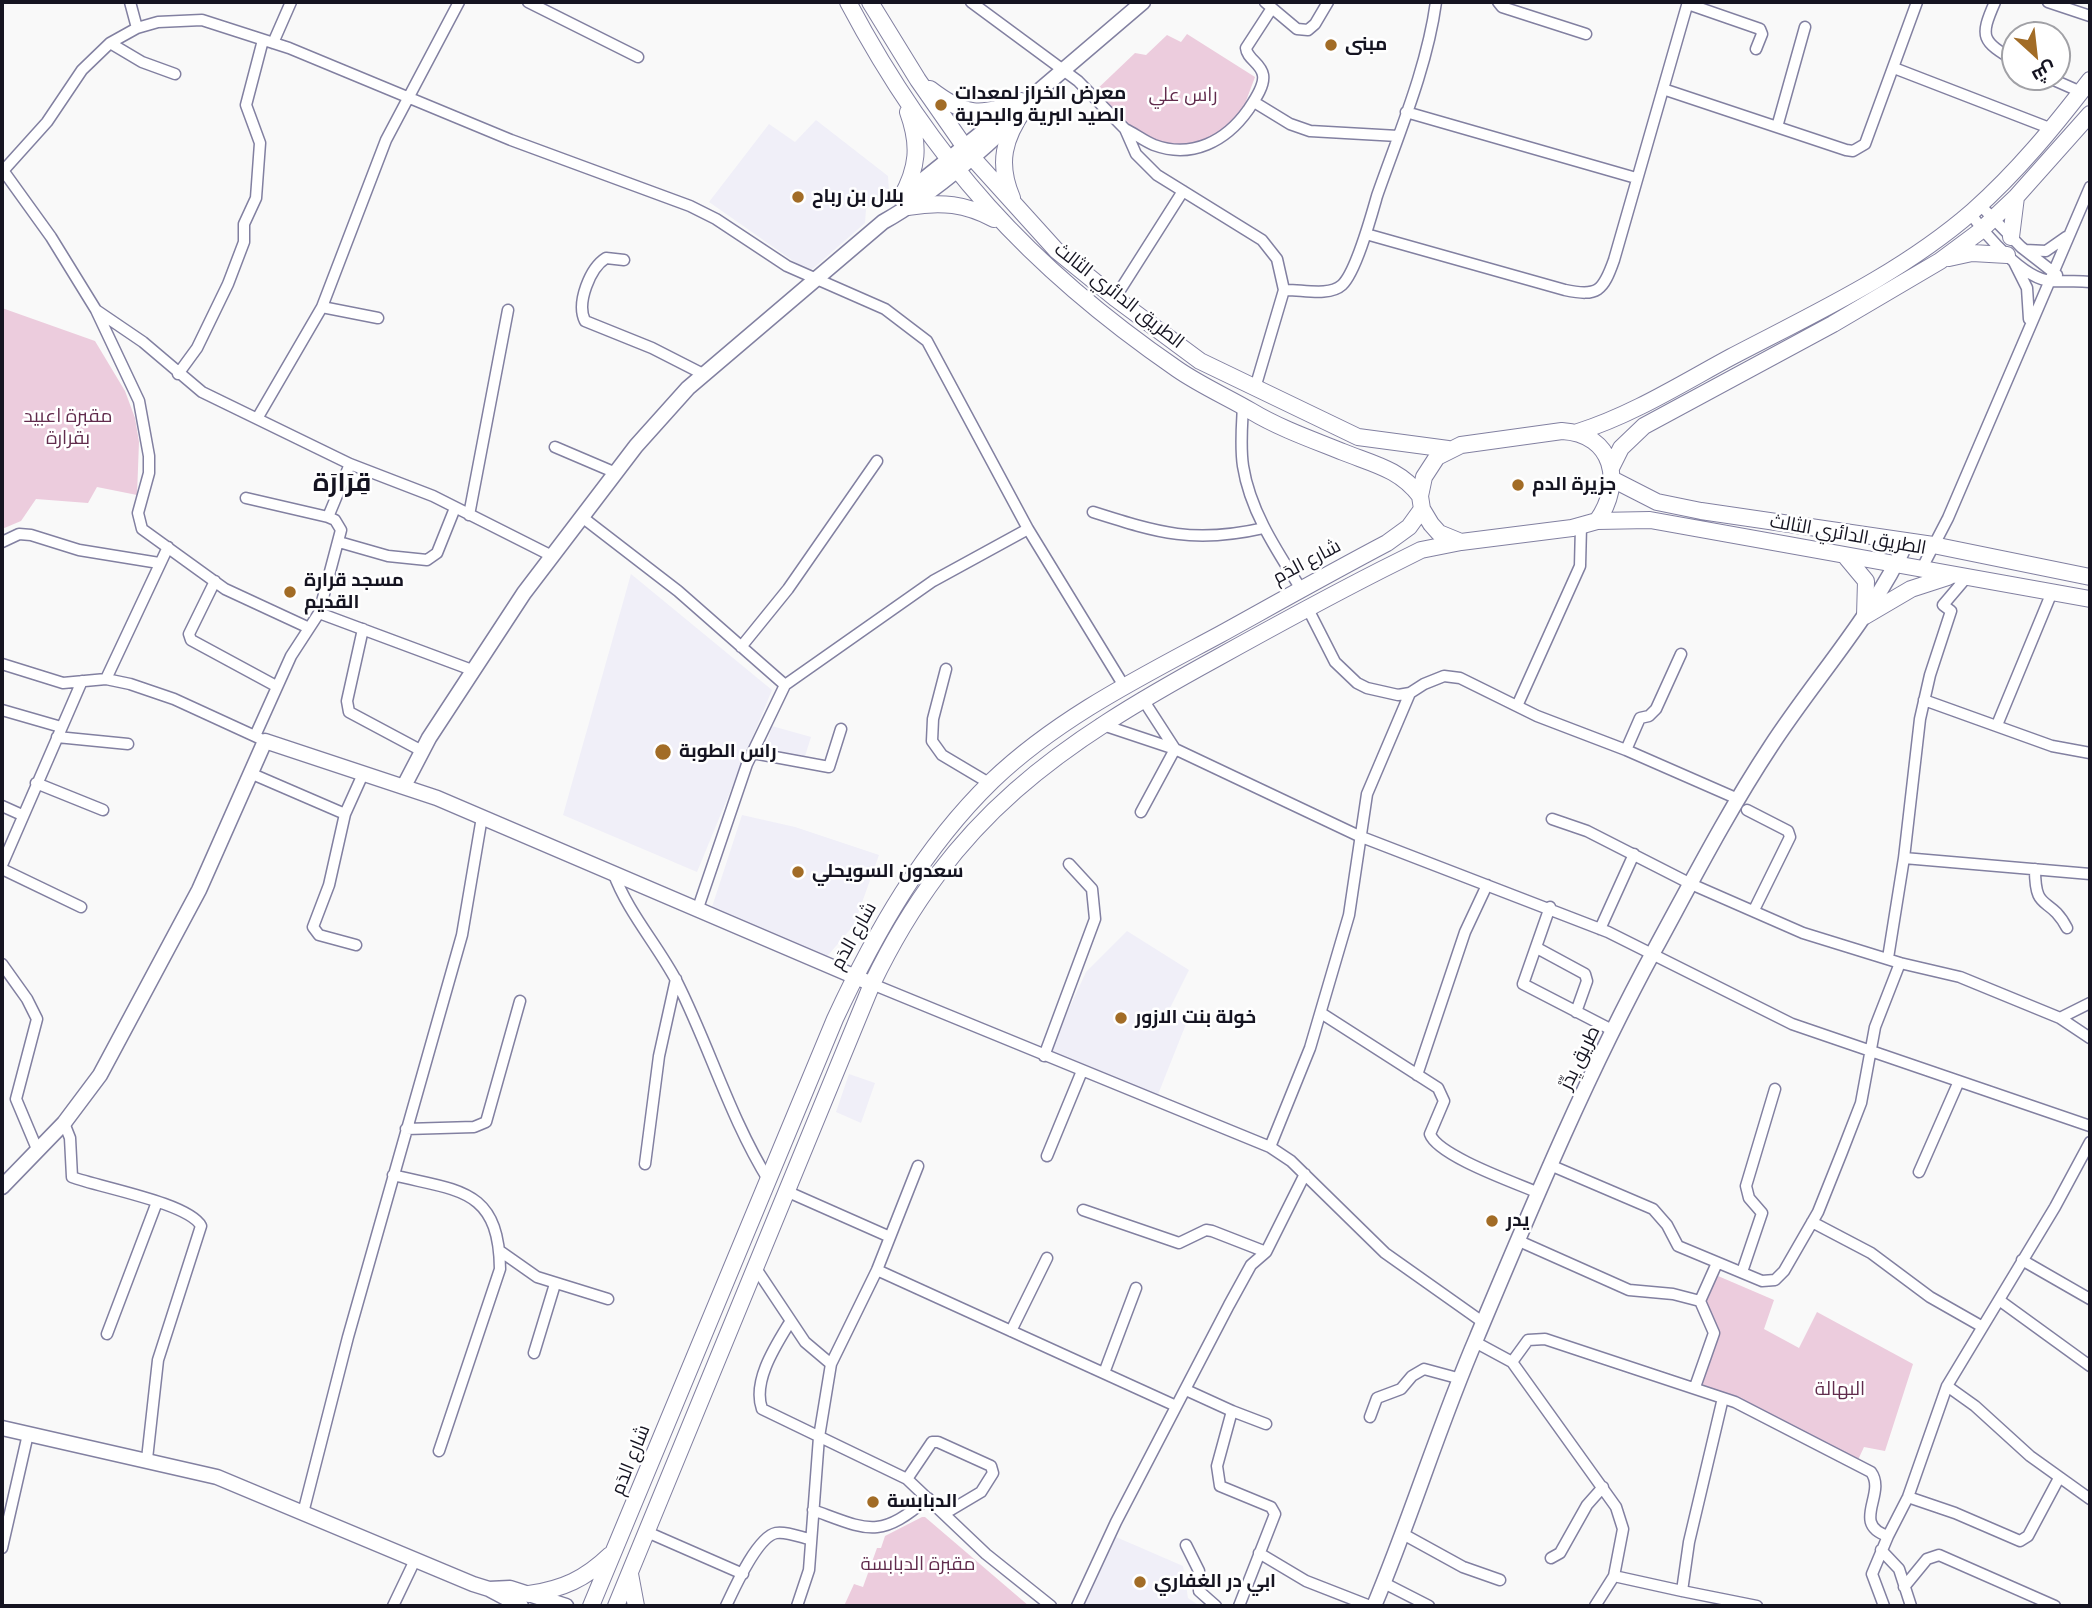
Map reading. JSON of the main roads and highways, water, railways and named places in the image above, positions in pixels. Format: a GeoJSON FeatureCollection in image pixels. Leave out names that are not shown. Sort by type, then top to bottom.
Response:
{"type":"FeatureCollection","features":[{"type":"Feature","properties":{"kind":"main road","name":"الطريق الدائري الثالث"},"geometry":{"type":"LineString","coordinates":[[848,2],[899,90],[951,164],[1002,224],[1087,303],[1179,370],[1243,406],[1344,453],[1394,471],[1421,503],[1438,533],[1461,542],[1589,524],[1650,520],[2090,599]]}},
{"type":"Feature","properties":{"kind":"main road","name":"الطريق الدائري الثالث"},"geometry":{"type":"LineString","coordinates":[[870,2],[918,80],[967,151],[1017,210],[1056,250],[1115,298],[1200,361],[1358,437],[1448,449],[1562,431],[1578,432],[1639,407],[1822,309],[1899,265],[1975,209],[2052,129],[2086,86]]}},
{"type":"Feature","properties":{"kind":"main road"},"geometry":{"type":"LineString","coordinates":[[918,80],[951,104],[972,113],[995,111],[1027,102],[1003,148],[1005,178],[1017,210]]}},
{"type":"Feature","properties":{"kind":"main road"},"geometry":{"type":"LineString","coordinates":[[899,90],[917,149],[914,173],[905,203],[946,203],[983,213],[1002,224]]}},
{"type":"Feature","properties":{"kind":"main road"},"geometry":{"type":"LineString","coordinates":[[1589,524],[1609,501],[1612,474],[1620,448],[1644,426],[1863,308],[1940,261],[1987,225],[2016,197],[2090,114]]}},
{"type":"Feature","properties":{"kind":"main road"},"geometry":{"type":"LineString","coordinates":[[2011,237],[2016,197]]}},
{"type":"Feature","properties":{"kind":"main road"},"geometry":{"type":"LineString","coordinates":[[1044,264],[1056,250]]}},
{"type":"Feature","properties":{"kind":"main road"},"geometry":{"type":"LineString","coordinates":[[1940,261],[1972,253],[2011,259]]}},
{"type":"Feature","properties":{"kind":"main road"},"geometry":{"type":"LineString","coordinates":[[1578,432],[1598,445],[1612,474]]}},
{"type":"Feature","properties":{"kind":"main road"},"geometry":{"type":"LineString","coordinates":[[1421,503],[1429,466],[1448,449]]}},
{"type":"Feature","properties":{"kind":"main road","name":"الطريق الدائري الثالث"},"geometry":{"type":"LineString","coordinates":[[1612,474],[1657,502],[1933,545],[2090,577]]}},
{"type":"Feature","properties":{"kind":"main road","name":"شارع الدَم"},"geometry":{"type":"LineString","coordinates":[[591,1606],[854,977],[870,946],[918,870],[949,828],[989,783],[1048,733],[1124,686],[1387,543],[1409,527],[1421,503]]}},
{"type":"Feature","properties":{"kind":"main road","name":"شارع الدَم"},"geometry":{"type":"LineString","coordinates":[[616,1606],[872,984],[927,888],[981,822],[1024,780],[1100,724],[1142,698],[1421,550],[1461,542]]}},
{"type":"Feature","properties":{"kind":"main road"},"geometry":{"type":"LineString","coordinates":[[1846,557],[1866,581],[1866,616],[1911,589],[1960,577]]}},
{"type":"Feature","properties":{"kind":"main road"},"geometry":{"type":"LineString","coordinates":[[525,1600],[580,1580],[614,1550]]}},
{"type":"Feature","properties":{"kind":"main road"},"geometry":{"type":"LineString","coordinates":[[630,1572],[636,1606]]}},
{"type":"Feature","properties":{"kind":"place","name":"مبنى"},"geometry":{"type":"Point","coordinates":[1331,45]}},
{"type":"Feature","properties":{"kind":"place","name":"معرض الخراز لمعدات الصيد البرية والبحرية"},"geometry":{"type":"Point","coordinates":[941,105]}},
{"type":"Feature","properties":{"kind":"place","name":"بلال بن رباح"},"geometry":{"type":"Point","coordinates":[798,197]}},
{"type":"Feature","properties":{"kind":"place","name":"جزيرة الدم"},"geometry":{"type":"Point","coordinates":[1518,485]}},
{"type":"Feature","properties":{"kind":"place","name":"مسجد قرارة القديم"},"geometry":{"type":"Point","coordinates":[290,592]}},
{"type":"Feature","properties":{"kind":"place","name":"راس الطوبة"},"geometry":{"type":"Point","coordinates":[663,752]}},
{"type":"Feature","properties":{"kind":"place","name":"سعدون السويحلي"},"geometry":{"type":"Point","coordinates":[798,872]}},
{"type":"Feature","properties":{"kind":"place","name":"خولة بنت الازور"},"geometry":{"type":"Point","coordinates":[1121,1018]}},
{"type":"Feature","properties":{"kind":"place","name":"يدر"},"geometry":{"type":"Point","coordinates":[1492,1221]}},
{"type":"Feature","properties":{"kind":"place","name":"الدبابسة"},"geometry":{"type":"Point","coordinates":[873,1502]}},
{"type":"Feature","properties":{"kind":"place","name":"ابي در الغفاري"},"geometry":{"type":"Point","coordinates":[1140,1582]}},
{"type":"Feature","properties":{"kind":"district","name":"قِرَارَة"},"geometry":{"type":"Point","coordinates":[342,483]}},
{"type":"Feature","properties":{"kind":"park label","name":"راس علي"},"geometry":{"type":"Point","coordinates":[1183,96]}},
{"type":"Feature","properties":{"kind":"park label","name":"مقبرة اعبيد بقرارة"},"geometry":{"type":"Point","coordinates":[68,428]}},
{"type":"Feature","properties":{"kind":"park label","name":"البهالة"},"geometry":{"type":"Point","coordinates":[1840,1390]}},
{"type":"Feature","properties":{"kind":"park label","name":"مقبرة الدبابسة"},"geometry":{"type":"Point","coordinates":[918,1565]}}]}
